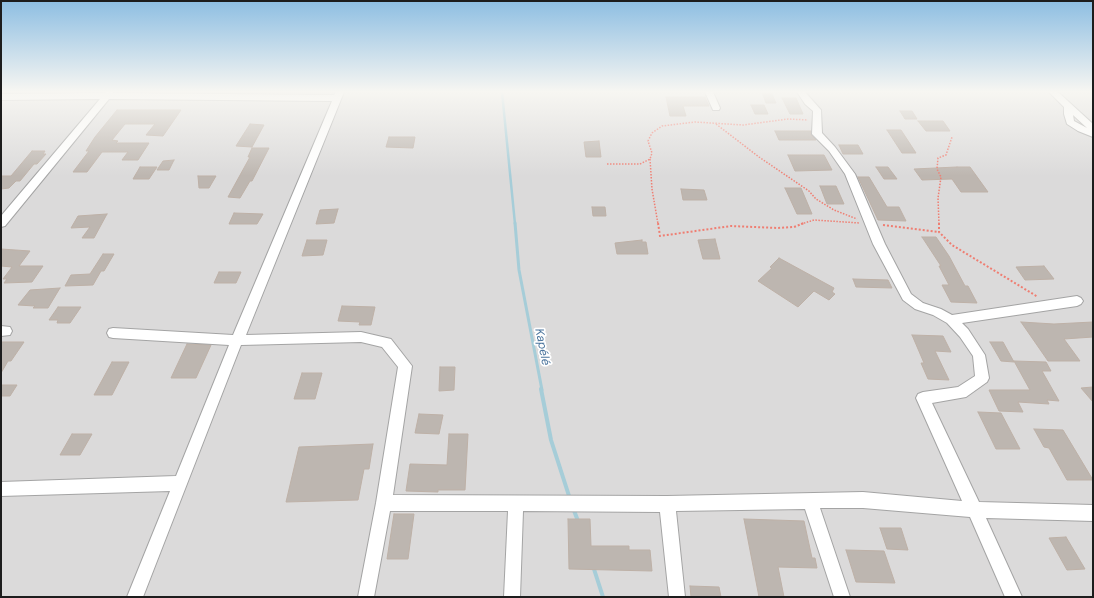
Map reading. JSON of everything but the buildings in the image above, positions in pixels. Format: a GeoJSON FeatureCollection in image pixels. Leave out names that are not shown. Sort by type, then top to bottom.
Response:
{"type":"FeatureCollection","features":[{"type":"Feature","properties":{"kind":"street"},"geometry":{"type":"LineString","coordinates":[[1,223],[87,120]]}},
{"type":"Feature","properties":{"kind":"street"},"geometry":{"type":"LineString","coordinates":[[135,597],[237,340],[329,120]]}},
{"type":"Feature","properties":{"kind":"street"},"geometry":{"type":"LineString","coordinates":[[1069,120],[1070,122],[1081,129],[1093,134]]}},
{"type":"Feature","properties":{"kind":"street"},"geometry":{"type":"LineString","coordinates":[[1083,120],[1093,129]]}},
{"type":"Feature","properties":{"kind":"street"},"geometry":{"type":"LineString","coordinates":[[816,121],[817,134],[832,149],[850,174],[879,244],[907,297],[919,306],[937,312],[951,320],[964,333],[979,355],[982,378],[961,394],[923,398],[1014,597]]}},
{"type":"Feature","properties":{"kind":"street"},"geometry":{"type":"LineString","coordinates":[[951,320],[1077,301]]}},
{"type":"Feature","properties":{"kind":"street"},"geometry":{"type":"LineString","coordinates":[[113,333],[237,340],[361,337],[386,343],[405,366],[384,502],[366,597]]}},
{"type":"Feature","properties":{"kind":"street"},"geometry":{"type":"LineString","coordinates":[[1,489],[181,483]]}},
{"type":"Feature","properties":{"kind":"street"},"geometry":{"type":"LineString","coordinates":[[384,502],[667,504],[863,500],[974,510],[1093,513]]}},
{"type":"Feature","properties":{"kind":"street"},"geometry":{"type":"LineString","coordinates":[[810,501],[842,597]]}},
{"type":"Feature","properties":{"kind":"street"},"geometry":{"type":"LineString","coordinates":[[512,597],[516,503]]}},
{"type":"Feature","properties":{"kind":"street"},"geometry":{"type":"LineString","coordinates":[[667,504],[677,597]]}},
{"type":"Feature","properties":{"kind":"path"},"geometry":{"type":"LineString","coordinates":[[781,120],[743,125],[695,122],[662,126],[652,133],[648,141],[652,153],[650,159],[652,189],[660,236],[731,226],[778,228],[794,226],[814,220],[871,224],[939,232],[952,245],[1051,305]]}},
{"type":"Feature","properties":{"kind":"path"},"geometry":{"type":"LineString","coordinates":[[801,120],[816,121]]}},
{"type":"Feature","properties":{"kind":"path"},"geometry":{"type":"LineString","coordinates":[[716,124],[759,157],[809,191],[816,199],[834,210],[871,224]]}},
{"type":"Feature","properties":{"kind":"path"},"geometry":{"type":"LineString","coordinates":[[939,232],[938,198],[941,178],[937,169],[938,158],[946,155],[952,137]]}},
{"type":"Feature","properties":{"kind":"path"},"geometry":{"type":"LineString","coordinates":[[607,164],[640,164],[650,159]]}},
{"type":"Feature","properties":{"kind":"shaded area"},"geometry":{"type":"Polygon","coordinates":[[[1,120],[1093,120],[1093,597],[1,597],[1,120]]]}},
{"type":"Feature","properties":{"kind":"waterway","name":"Kapélé"},"geometry":{"type":"LineString","coordinates":[[505,120],[515,224]]}},
{"type":"Feature","properties":{"kind":"waterway","name":"Kapélé"},"geometry":{"type":"LineString","coordinates":[[515,223],[519,270],[542,390]]}},
{"type":"Feature","properties":{"kind":"waterway","name":"Kapélé"},"geometry":{"type":"LineString","coordinates":[[541,389],[551,440],[570,499]]}},
{"type":"Feature","properties":{"kind":"waterway","name":"Kapélé"},"geometry":{"type":"LineString","coordinates":[[573,508],[578,521]]}},
{"type":"Feature","properties":{"kind":"waterway","name":"Kapélé"},"geometry":{"type":"LineString","coordinates":[[593,566],[603,597]]}}]}
